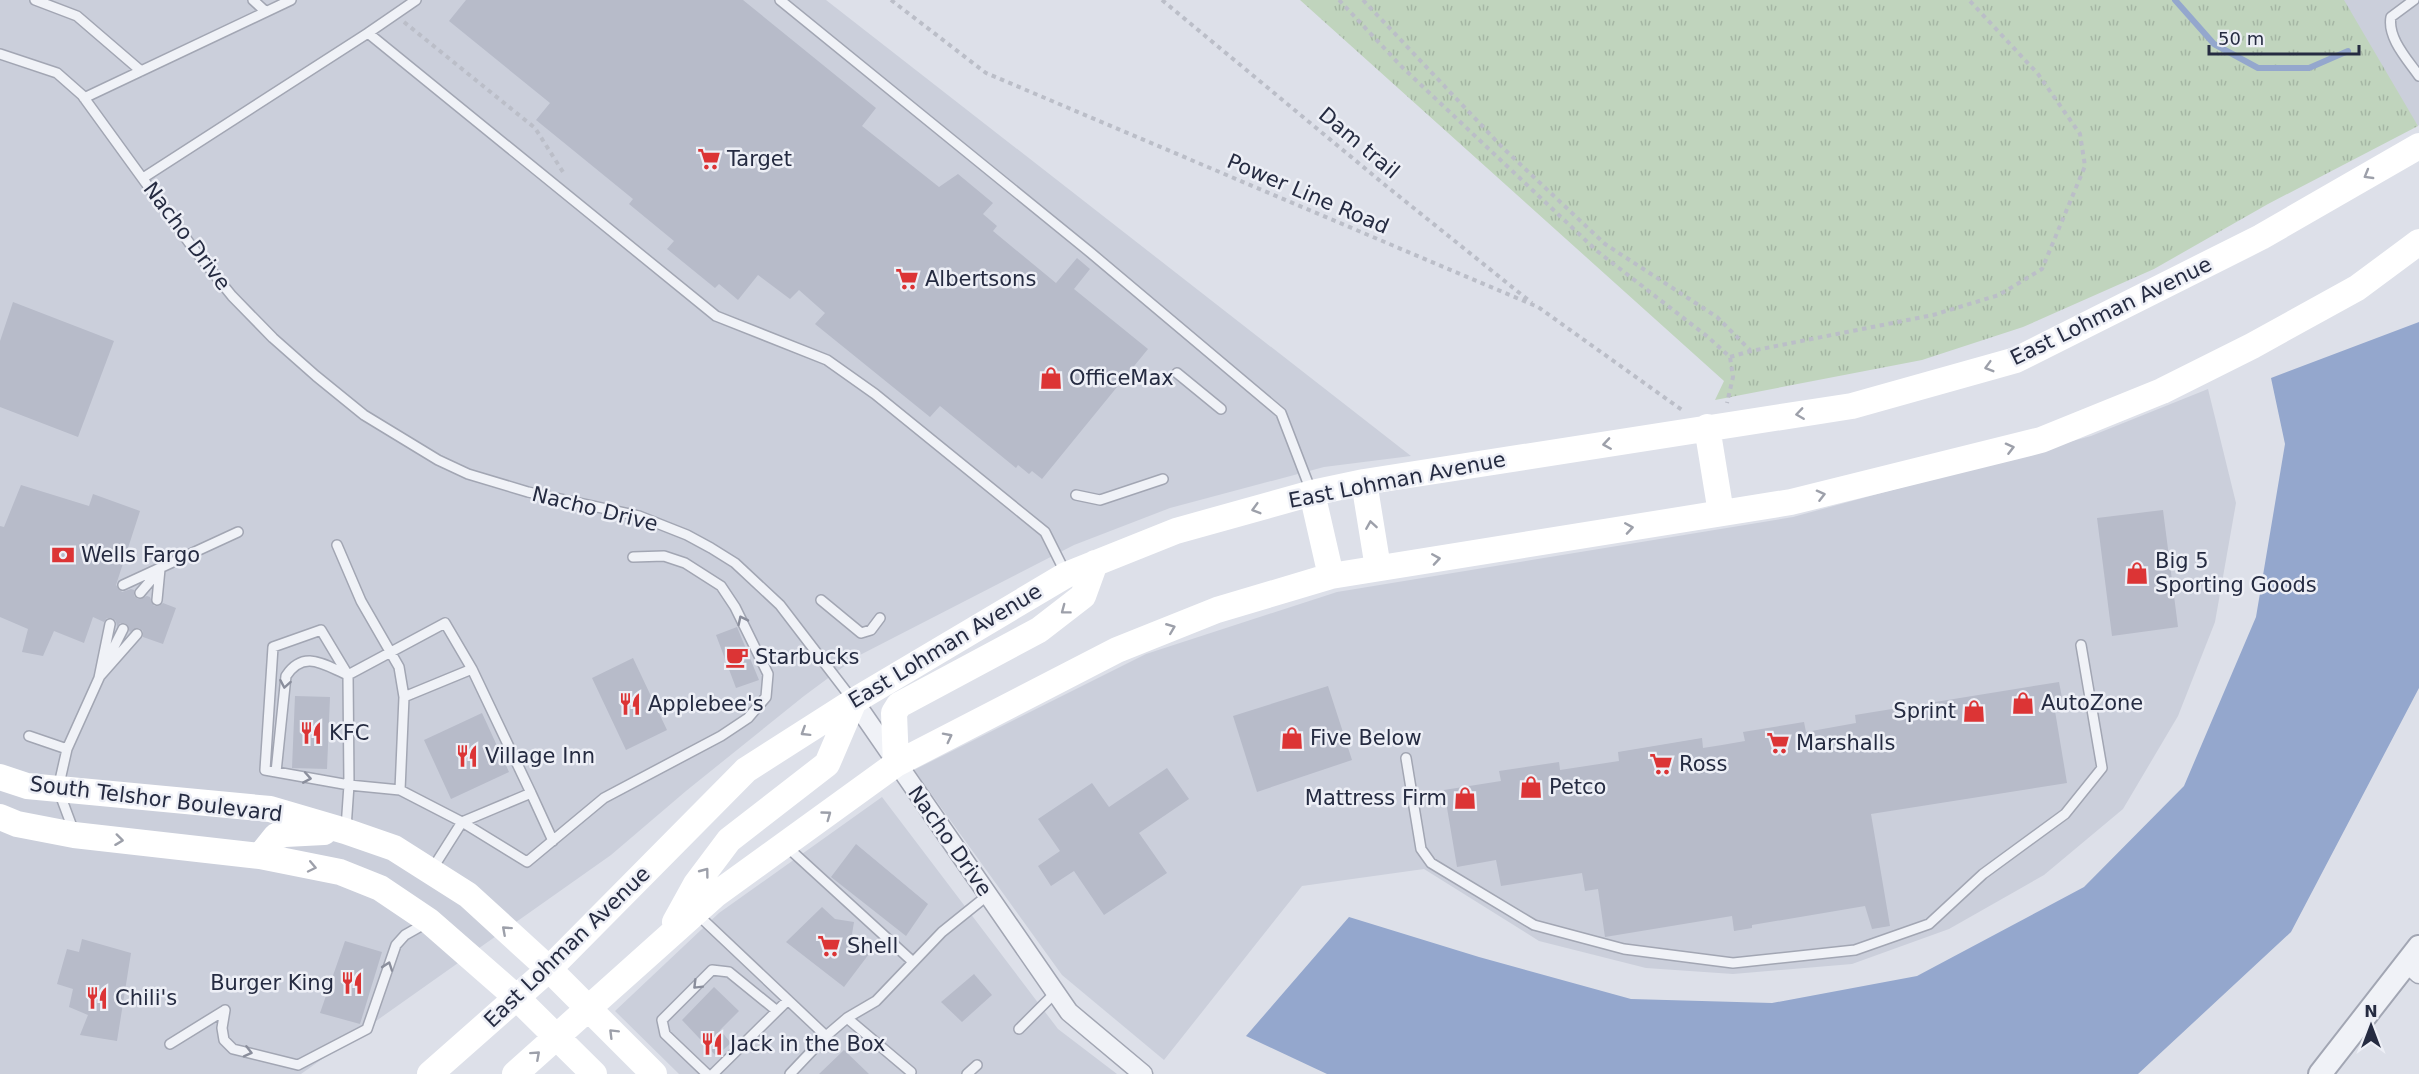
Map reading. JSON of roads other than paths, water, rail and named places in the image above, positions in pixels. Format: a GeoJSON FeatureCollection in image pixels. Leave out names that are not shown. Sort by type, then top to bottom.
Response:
{"type":"FeatureCollection","features":[{"type":"Feature","properties":{"kind":"main road","name":"East Lohman Avenue"},"geometry":{"type":"LineString","coordinates":[[430,1074],[549,969],[746,770],[854,701],[1066,574],[1176,531],[1312,493],[1364,482],[1852,406],[2016,360],[2261,237],[2419,146]]}},
{"type":"Feature","properties":{"kind":"main road"},"geometry":{"type":"LineString","coordinates":[[515,1074],[715,895],[896,764],[1117,650],[1217,610],[1331,576],[1791,502],[2042,440],[2162,391],[2252,346],[2357,288],[2418,242]]}},
{"type":"Feature","properties":{"kind":"main road"},"geometry":{"type":"LineString","coordinates":[[1707,428],[1721,513]]}},
{"type":"Feature","properties":{"kind":"main road"},"geometry":{"type":"LineString","coordinates":[[1364,482],[1378,568]]}},
{"type":"Feature","properties":{"kind":"main road"},"geometry":{"type":"LineString","coordinates":[[1312,493],[1331,576]]}},
{"type":"Feature","properties":{"kind":"main road"},"geometry":{"type":"LineString","coordinates":[[896,764],[894,713],[899,705],[1039,630],[1083,596],[1095,563]]}},
{"type":"Feature","properties":{"kind":"main road"},"geometry":{"type":"LineString","coordinates":[[665,940],[696,884],[729,840],[827,764],[854,701]]}},
{"type":"Feature","properties":{"kind":"main road","name":"South Telshor Boulevard"},"geometry":{"type":"LineString","coordinates":[[0,777],[27,786],[270,809],[394,848],[468,895],[549,969],[654,1074]]}},
{"type":"Feature","properties":{"kind":"main road","name":"South Telshor Boulevard"},"geometry":{"type":"LineString","coordinates":[[0,817],[17,824],[75,835],[260,856],[340,872],[380,888],[429,921],[517,998],[594,1074]]}},
{"type":"Feature","properties":{"kind":"main road"},"geometry":{"type":"LineString","coordinates":[[260,856],[276,836],[345,831]]}},
{"type":"Feature","properties":{"kind":"street","name":"Nacho Drive"},"geometry":{"type":"LineString","coordinates":[[854,701],[1069,1012],[1142,1074]]}},
{"type":"Feature","properties":{"kind":"street"},"geometry":{"type":"LineString","coordinates":[[2320,1074],[2415,962]]}},
{"type":"Feature","properties":{"kind":"lane"},"geometry":{"type":"LineString","coordinates":[[35,0],[77,16],[141,71]]}},
{"type":"Feature","properties":{"kind":"lane"},"geometry":{"type":"LineString","coordinates":[[253,0],[265,11]]}},
{"type":"Feature","properties":{"kind":"lane"},"geometry":{"type":"LineString","coordinates":[[84,98],[291,0]]}},
{"type":"Feature","properties":{"kind":"lane"},"geometry":{"type":"LineString","coordinates":[[143,178],[416,0]]}},
{"type":"Feature","properties":{"kind":"lane"},"geometry":{"type":"LineString","coordinates":[[780,0],[1091,253],[1281,413],[1312,493]]}},
{"type":"Feature","properties":{"kind":"lane"},"geometry":{"type":"LineString","coordinates":[[2414,0],[2391,17],[2389,26],[2393,35],[2416,65],[2419,76]]}},
{"type":"Feature","properties":{"kind":"lane"},"geometry":{"type":"LineString","coordinates":[[368,33],[716,316],[827,360],[875,394],[1045,532],[1066,574]]}},
{"type":"Feature","properties":{"kind":"lane","name":"Nacho Drive"},"geometry":{"type":"LineString","coordinates":[[0,54],[57,73],[84,98],[193,248],[232,296],[273,338],[364,415],[438,460],[468,474],[528,492],[639,516],[687,535],[711,548],[735,563],[780,605],[854,701]]}},
{"type":"Feature","properties":{"kind":"lane"},"geometry":{"type":"LineString","coordinates":[[1176,373],[1221,409]]}},
{"type":"Feature","properties":{"kind":"lane"},"geometry":{"type":"LineString","coordinates":[[1076,495],[1100,500],[1163,479]]}},
{"type":"Feature","properties":{"kind":"lane"},"geometry":{"type":"LineString","coordinates":[[123,585],[238,532]]}},
{"type":"Feature","properties":{"kind":"lane"},"geometry":{"type":"LineString","coordinates":[[337,545],[361,601],[399,667],[404,698],[400,789]]}},
{"type":"Feature","properties":{"kind":"lane"},"geometry":{"type":"LineString","coordinates":[[345,831],[349,785],[348,675],[321,630],[273,647],[265,770],[349,785],[400,789],[462,822],[527,862],[604,798],[748,718],[766,698],[768,674],[735,607],[721,586],[685,563],[664,556],[633,557]]}},
{"type":"Feature","properties":{"kind":"lane"},"geometry":{"type":"LineString","coordinates":[[140,593],[160,569]]}},
{"type":"Feature","properties":{"kind":"lane"},"geometry":{"type":"LineString","coordinates":[[158,600],[160,569]]}},
{"type":"Feature","properties":{"kind":"lane"},"geometry":{"type":"LineString","coordinates":[[821,600],[861,633],[871,630],[880,618]]}},
{"type":"Feature","properties":{"kind":"lane"},"geometry":{"type":"LineString","coordinates":[[276,772],[286,676],[294,664],[305,660],[348,675],[446,622],[472,669],[553,841]]}},
{"type":"Feature","properties":{"kind":"lane"},"geometry":{"type":"LineString","coordinates":[[99,678],[110,624]]}},
{"type":"Feature","properties":{"kind":"lane"},"geometry":{"type":"LineString","coordinates":[[75,835],[58,789],[67,749],[123,629]]}},
{"type":"Feature","properties":{"kind":"lane"},"geometry":{"type":"LineString","coordinates":[[99,678],[137,634]]}},
{"type":"Feature","properties":{"kind":"lane"},"geometry":{"type":"LineString","coordinates":[[1406,758],[1421,849],[1431,863],[1534,925],[1624,949],[1733,963],[1855,950],[1929,924],[1983,874],[2065,814],[2102,768],[2080,645]]}},
{"type":"Feature","properties":{"kind":"lane"},"geometry":{"type":"LineString","coordinates":[[404,698],[472,669]]}},
{"type":"Feature","properties":{"kind":"lane"},"geometry":{"type":"LineString","coordinates":[[29,735],[67,749]]}},
{"type":"Feature","properties":{"kind":"lane"},"geometry":{"type":"LineString","coordinates":[[431,871],[462,822],[531,794]]}},
{"type":"Feature","properties":{"kind":"lane"},"geometry":{"type":"LineString","coordinates":[[785,845],[912,961]]}},
{"type":"Feature","properties":{"kind":"lane"},"geometry":{"type":"LineString","coordinates":[[790,1074],[826,1036],[847,1018],[876,1000],[942,932],[987,895]]}},
{"type":"Feature","properties":{"kind":"lane"},"geometry":{"type":"LineString","coordinates":[[696,912],[826,1036]]}},
{"type":"Feature","properties":{"kind":"lane"},"geometry":{"type":"LineString","coordinates":[[170,1044],[225,1010],[224,1040],[233,1048],[298,1065],[367,1029],[396,945],[405,935],[429,921]]}},
{"type":"Feature","properties":{"kind":"lane"},"geometry":{"type":"LineString","coordinates":[[707,1074],[665,1034],[662,1020],[712,970],[729,972],[777,1011]]}},
{"type":"Feature","properties":{"kind":"lane"},"geometry":{"type":"LineString","coordinates":[[1019,1029],[1055,993]]}},
{"type":"Feature","properties":{"kind":"lane"},"geometry":{"type":"LineString","coordinates":[[713,1074],[788,1000]]}},
{"type":"Feature","properties":{"kind":"lane"},"geometry":{"type":"LineString","coordinates":[[847,1018],[911,1072]]}},
{"type":"Feature","properties":{"kind":"lane"},"geometry":{"type":"LineString","coordinates":[[968,1074],[976,1065]]}},
{"type":"Feature","properties":{"kind":"water"},"geometry":{"type":"Polygon","coordinates":[[[2419,322],[2419,688],[2291,932],[2138,1074],[1327,1074],[1246,1036],[1349,917],[1479,957],[1631,999],[1772,1003],[1917,976],[2084,887],[2184,786],[2256,617],[2285,444],[2271,378],[2419,322]]]}},
{"type":"Feature","properties":{"kind":"waterway"},"geometry":{"type":"LineString","coordinates":[[2175,0],[2214,44],[2258,68],[2309,68],[2348,51]]}},
{"type":"Feature","properties":{"kind":"place","name":"Target"},"geometry":{"type":"Point","coordinates":[709,159]}},
{"type":"Feature","properties":{"kind":"place","name":"Albertsons"},"geometry":{"type":"Point","coordinates":[907,279]}},
{"type":"Feature","properties":{"kind":"place","name":"OfficeMax"},"geometry":{"type":"Point","coordinates":[1051,378]}},
{"type":"Feature","properties":{"kind":"place","name":"Wells Fargo"},"geometry":{"type":"Point","coordinates":[63,555]}},
{"type":"Feature","properties":{"kind":"place","name":"Big 5 Sporting Goods"},"geometry":{"type":"Point","coordinates":[2137,573]}},
{"type":"Feature","properties":{"kind":"place","name":"Starbucks"},"geometry":{"type":"Point","coordinates":[737,657]}},
{"type":"Feature","properties":{"kind":"place","name":"AutoZone"},"geometry":{"type":"Point","coordinates":[2023,703]}},
{"type":"Feature","properties":{"kind":"place","name":"Applebee's"},"geometry":{"type":"Point","coordinates":[630,704]}},
{"type":"Feature","properties":{"kind":"place","name":"Sprint"},"geometry":{"type":"Point","coordinates":[1974,711]}},
{"type":"Feature","properties":{"kind":"place","name":"KFC"},"geometry":{"type":"Point","coordinates":[311,733]}},
{"type":"Feature","properties":{"kind":"place","name":"Five Below"},"geometry":{"type":"Point","coordinates":[1292,738]}},
{"type":"Feature","properties":{"kind":"place","name":"Marshalls"},"geometry":{"type":"Point","coordinates":[1778,743]}},
{"type":"Feature","properties":{"kind":"place","name":"Village Inn"},"geometry":{"type":"Point","coordinates":[467,756]}},
{"type":"Feature","properties":{"kind":"place","name":"Ross"},"geometry":{"type":"Point","coordinates":[1661,764]}},
{"type":"Feature","properties":{"kind":"place","name":"Petco"},"geometry":{"type":"Point","coordinates":[1531,787]}},
{"type":"Feature","properties":{"kind":"place","name":"Mattress Firm"},"geometry":{"type":"Point","coordinates":[1465,798]}},
{"type":"Feature","properties":{"kind":"place","name":"Shell"},"geometry":{"type":"Point","coordinates":[829,946]}},
{"type":"Feature","properties":{"kind":"place","name":"Burger King"},"geometry":{"type":"Point","coordinates":[352,983]}},
{"type":"Feature","properties":{"kind":"place","name":"Chili's"},"geometry":{"type":"Point","coordinates":[97,998]}},
{"type":"Feature","properties":{"kind":"place","name":"Jack in the Box"},"geometry":{"type":"Point","coordinates":[712,1044]}}]}
